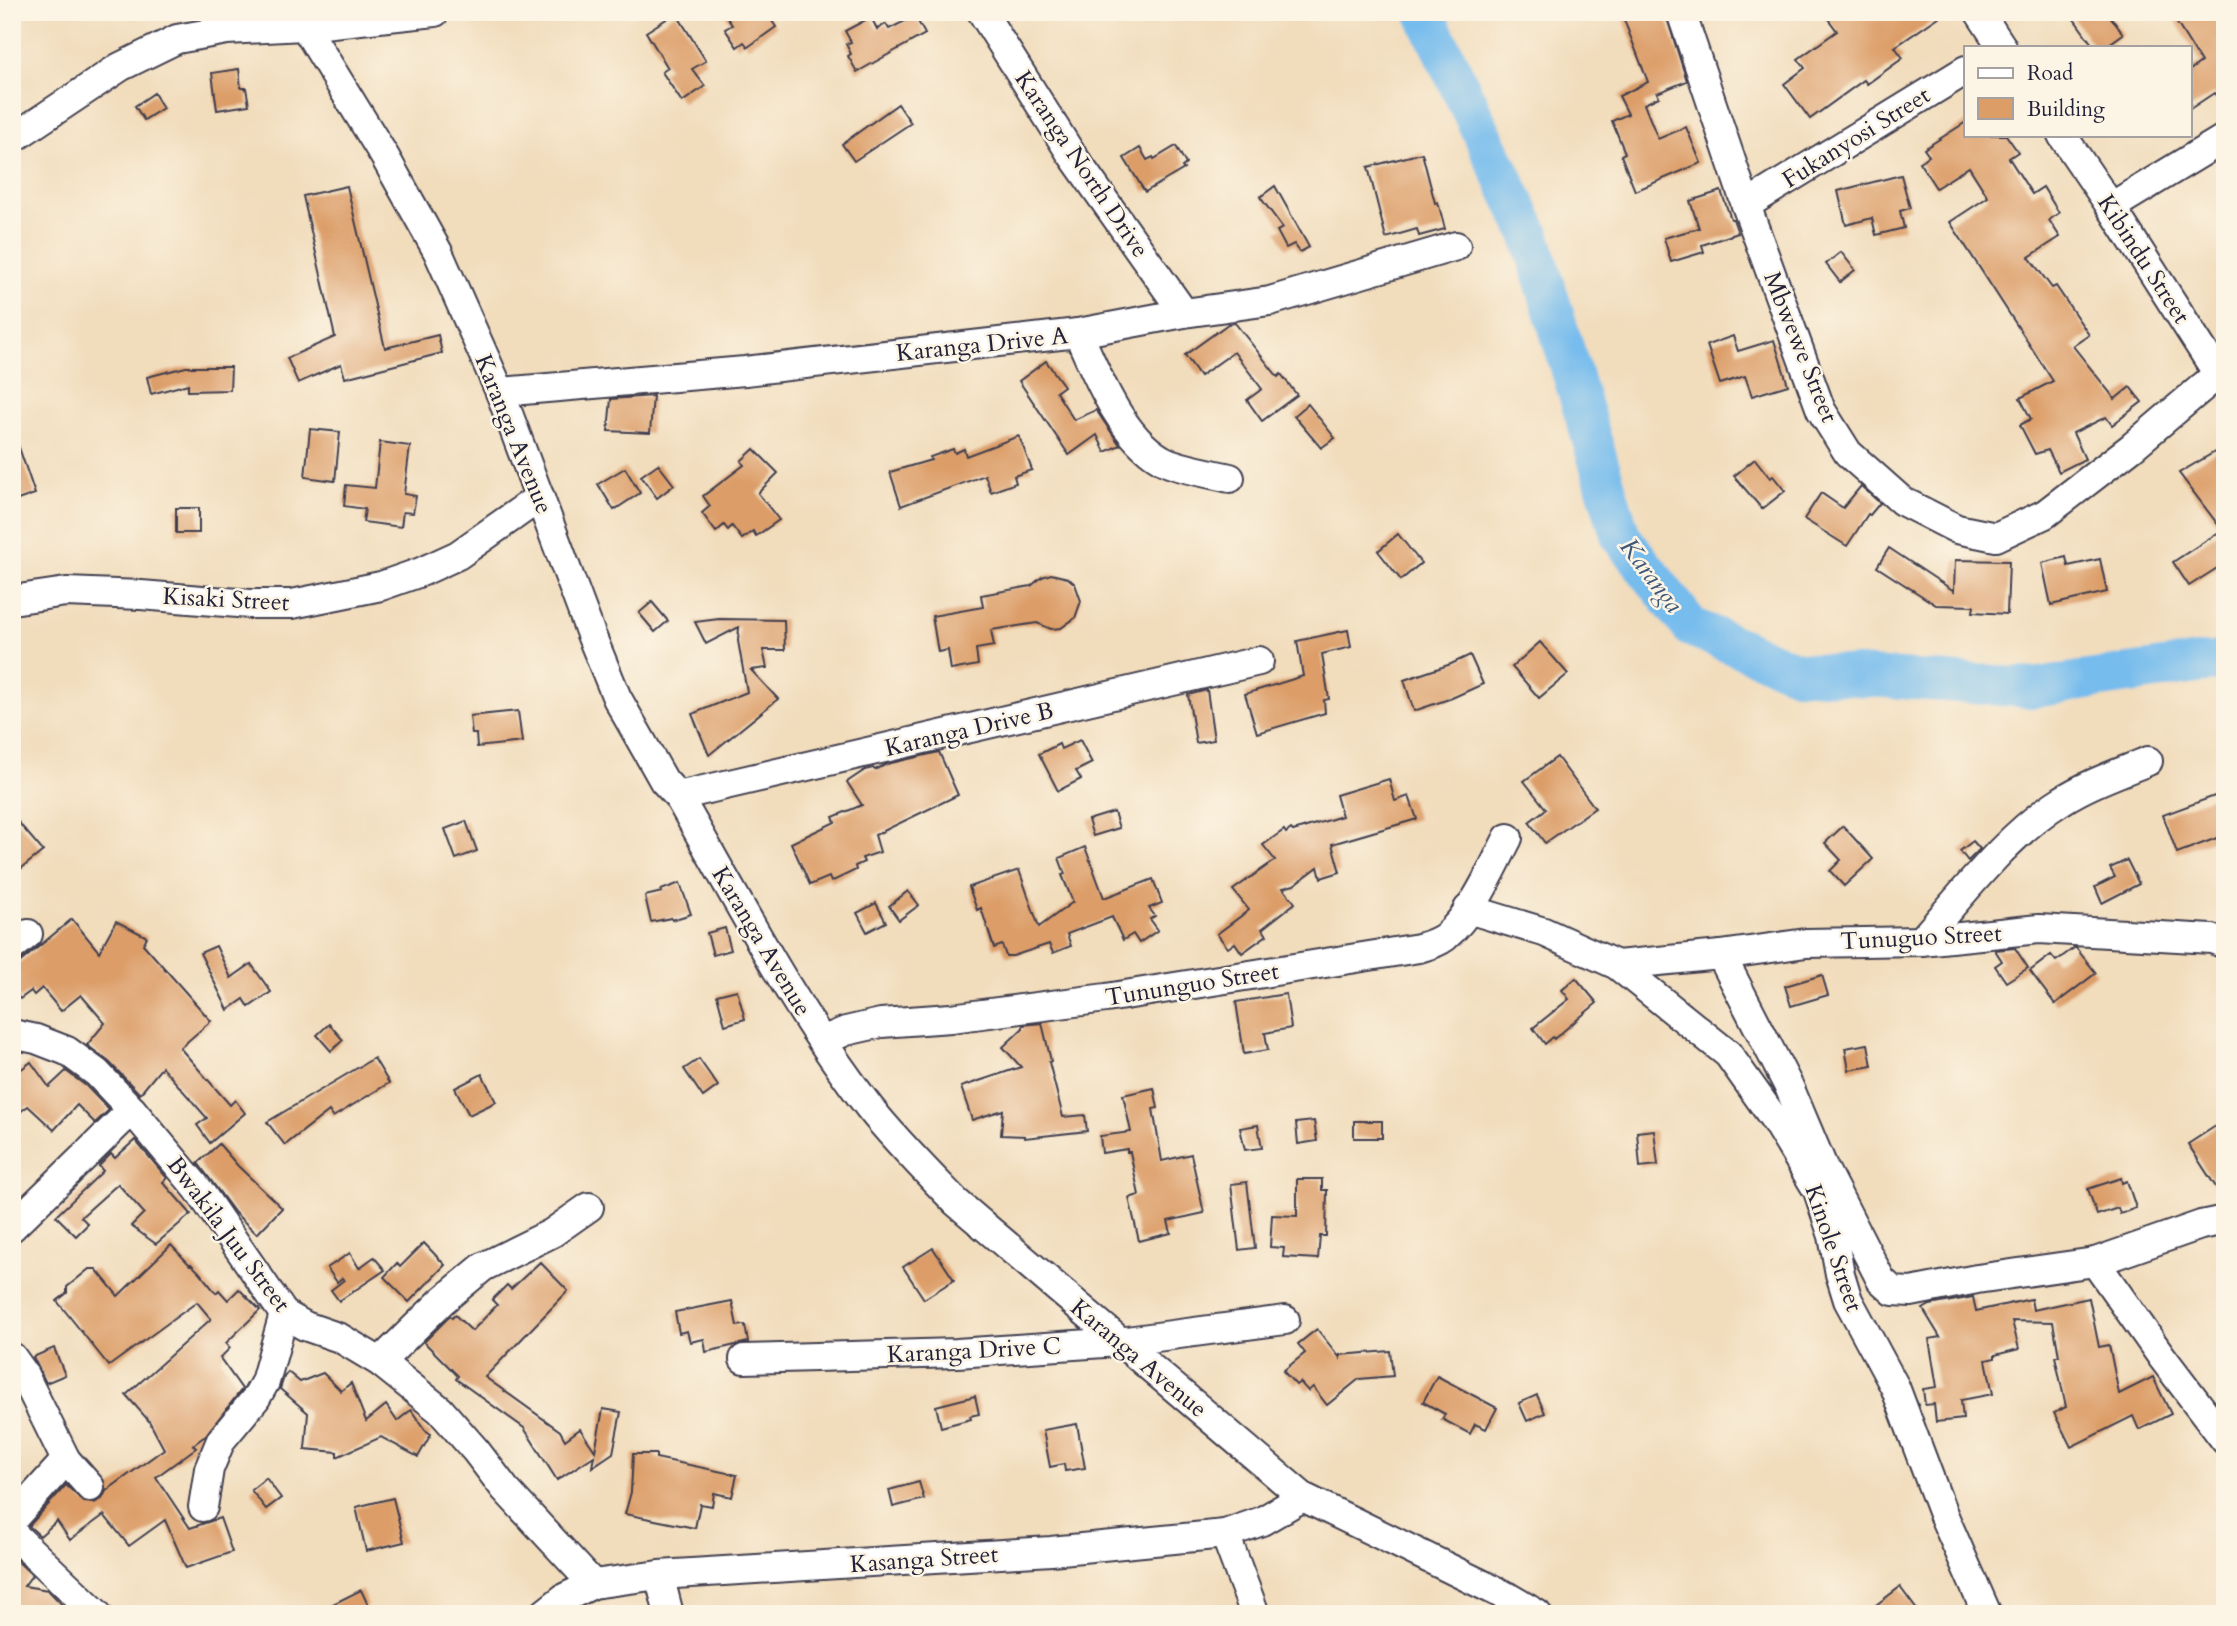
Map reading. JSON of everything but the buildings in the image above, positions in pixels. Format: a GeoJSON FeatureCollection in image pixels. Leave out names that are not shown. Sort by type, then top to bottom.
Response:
{"type":"FeatureCollection","features":[{"type":"Feature","properties":{"kind":"street"},"geometry":{"type":"LineString","coordinates":[[12,139],[120,67],[177,39],[300,19],[435,12]]}},
{"type":"Feature","properties":{"kind":"street","name":"Karanga North Drive"},"geometry":{"type":"LineString","coordinates":[[982,12],[1070,152],[1184,313]]}},
{"type":"Feature","properties":{"kind":"street","name":"Mbwewe Street"},"geometry":{"type":"LineString","coordinates":[[1681,12],[1746,205],[1821,410],[1848,453],[1902,501],[1957,529],[1996,537],[2045,514],[2221,379]]}},
{"type":"Feature","properties":{"kind":"street"},"geometry":{"type":"LineString","coordinates":[[1979,12],[2001,46]]}},
{"type":"Feature","properties":{"kind":"street","name":"Karanga Avenue"},"geometry":{"type":"LineString","coordinates":[[300,19],[386,157],[438,252],[500,392],[617,698],[664,781],[678,796],[750,923],[822,1041],[870,1108],[956,1202],[1303,1497],[1484,1585],[1537,1614]]}},
{"type":"Feature","properties":{"kind":"street","name":"Fukanyosi Street"},"geometry":{"type":"LineString","coordinates":[[1746,205],[1964,71]]}},
{"type":"Feature","properties":{"kind":"street","name":"Kibindu Street"},"geometry":{"type":"LineString","coordinates":[[2063,136],[2221,379]]}},
{"type":"Feature","properties":{"kind":"street"},"geometry":{"type":"LineString","coordinates":[[2111,207],[2225,138]]}},
{"type":"Feature","properties":{"kind":"street","name":"Karanga Drive A"},"geometry":{"type":"LineString","coordinates":[[500,392],[745,371],[1078,333],[1184,313],[1270,301],[1455,246]]}},
{"type":"Feature","properties":{"kind":"street"},"geometry":{"type":"LineString","coordinates":[[1078,333],[1104,389],[1133,436],[1162,460],[1230,478]]}},
{"type":"Feature","properties":{"kind":"street","name":"Kisaki Street"},"geometry":{"type":"LineString","coordinates":[[12,600],[66,592],[250,604],[292,604],[326,598],[381,586],[458,555],[540,497]]}},
{"type":"Feature","properties":{"kind":"street","name":"Karanga Drive B"},"geometry":{"type":"LineString","coordinates":[[678,796],[1259,661]]}},
{"type":"Feature","properties":{"kind":"street"},"geometry":{"type":"LineString","coordinates":[[1921,941],[2026,828],[2061,801],[2148,761]]}},
{"type":"Feature","properties":{"kind":"street","name":"Tununguo Street"},"geometry":{"type":"LineString","coordinates":[[822,1041],[846,1031],[881,1023],[951,1018],[1106,998],[1419,948],[1436,943],[1446,936],[1468,909],[1508,838]]}},
{"type":"Feature","properties":{"kind":"street","name":"Kinole Street"},"geometry":{"type":"LineString","coordinates":[[1468,909],[1544,932],[1617,965],[1727,1054],[1776,1120],[1818,1191],[1833,1236],[1848,1300],[1895,1387],[1943,1514],[1987,1614]]}},
{"type":"Feature","properties":{"kind":"street","name":"Tunuguo Street"},"geometry":{"type":"LineString","coordinates":[[1617,965],[1807,943],[1921,941],[2039,929],[2212,939],[2225,944]]}},
{"type":"Feature","properties":{"kind":"street"},"geometry":{"type":"LineString","coordinates":[[1721,955],[1790,1089],[1823,1167],[1881,1280],[1893,1291],[1911,1292],[1977,1279],[2095,1262],[2201,1225],[2225,1220]]}},
{"type":"Feature","properties":{"kind":"street","name":"Bwakila Juu Street"},"geometry":{"type":"LineString","coordinates":[[12,1034],[36,1039],[67,1051],[97,1073],[132,1110],[198,1189],[284,1314],[305,1326],[340,1338],[380,1362],[440,1410],[505,1489],[593,1584]]}},
{"type":"Feature","properties":{"kind":"street"},"geometry":{"type":"LineString","coordinates":[[12,1227],[132,1110]]}},
{"type":"Feature","properties":{"kind":"street"},"geometry":{"type":"LineString","coordinates":[[380,1362],[442,1301],[483,1267],[552,1233],[589,1207]]}},
{"type":"Feature","properties":{"kind":"street"},"geometry":{"type":"LineString","coordinates":[[2095,1262],[2225,1440]]}},
{"type":"Feature","properties":{"kind":"street"},"geometry":{"type":"LineString","coordinates":[[203,1507],[209,1469],[221,1440],[256,1398],[265,1382],[284,1314]]}},
{"type":"Feature","properties":{"kind":"street","name":"Karanga Drive C"},"geometry":{"type":"LineString","coordinates":[[744,1359],[957,1353],[1119,1342],[1285,1320]]}},
{"type":"Feature","properties":{"kind":"street"},"geometry":{"type":"LineString","coordinates":[[12,1357],[22,1371],[66,1460],[90,1487]]}},
{"type":"Feature","properties":{"kind":"street"},"geometry":{"type":"LineString","coordinates":[[12,1520],[66,1460]]}},
{"type":"Feature","properties":{"kind":"street","name":"Kasanga Street"},"geometry":{"type":"LineString","coordinates":[[544,1614],[564,1598],[593,1584],[659,1575],[1051,1550],[1225,1534],[1262,1521],[1303,1497]]}},
{"type":"Feature","properties":{"kind":"street"},"geometry":{"type":"LineString","coordinates":[[12,1533],[97,1614]]}},
{"type":"Feature","properties":{"kind":"street"},"geometry":{"type":"LineString","coordinates":[[1225,1534],[1255,1614]]}},
{"type":"Feature","properties":{"kind":"street"},"geometry":{"type":"LineString","coordinates":[[659,1575],[669,1614]]}},
{"type":"Feature","properties":{"kind":"waterway","name":"Karanga"},"geometry":{"type":"LineString","coordinates":[[1424,12],[1530,234],[1621,537],[1691,627],[1797,672],[2033,688],[2225,660]]}}]}
